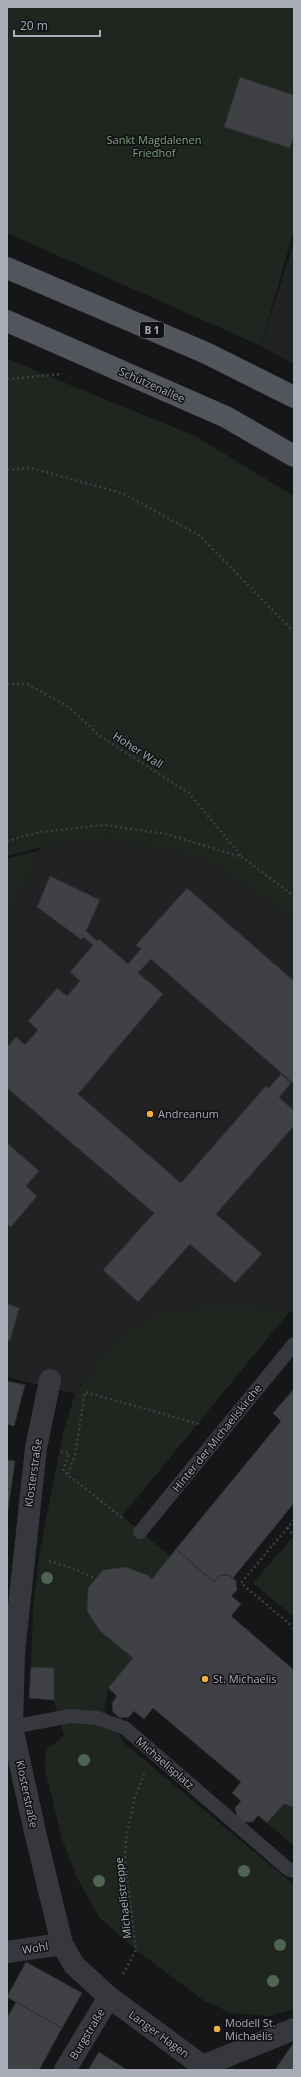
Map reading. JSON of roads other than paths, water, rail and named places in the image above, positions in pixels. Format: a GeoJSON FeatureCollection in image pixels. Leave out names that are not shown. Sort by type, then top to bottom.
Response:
{"type":"FeatureCollection","features":[{"type":"Feature","properties":{"kind":"main road","name":"B 1"},"geometry":{"type":"LineString","coordinates":[[7,268],[206,353],[294,398]]}},
{"type":"Feature","properties":{"kind":"main road","name":"Schützenallee"},"geometry":{"type":"LineString","coordinates":[[7,321],[226,418],[294,456]]}},
{"type":"Feature","properties":{"kind":"street","name":"Klosterstraße"},"geometry":{"type":"LineString","coordinates":[[50,1380],[36,1448],[23,1557],[14,1652],[12,1726],[35,1832],[62,1944],[74,1965],[109,1997]]}},
{"type":"Feature","properties":{"kind":"street","name":"Wohl"},"geometry":{"type":"LineString","coordinates":[[7,1952],[62,1944]]}},
{"type":"Feature","properties":{"kind":"street","name":"Langer Hagen"},"geometry":{"type":"LineString","coordinates":[[109,1997],[206,2068]]}},
{"type":"Feature","properties":{"kind":"street","name":"Burgstraße"},"geometry":{"type":"LineString","coordinates":[[65,2070],[109,1997]]}},
{"type":"Feature","properties":{"kind":"street"},"geometry":{"type":"LineString","coordinates":[[206,2068],[294,2029]]}},
{"type":"Feature","properties":{"kind":"lane","name":"Hinter der Michaeliskirche"},"geometry":{"type":"LineString","coordinates":[[140,1532],[294,1344]]}},
{"type":"Feature","properties":{"kind":"lane","name":"Michaelisplatz"},"geometry":{"type":"LineString","coordinates":[[12,1726],[70,1716],[97,1718],[125,1728],[288,1869],[294,1871]]}},
{"type":"Feature","properties":{"kind":"place","name":"Andreanum"},"geometry":{"type":"Point","coordinates":[150,1114]}},
{"type":"Feature","properties":{"kind":"place","name":"St. Michaelis"},"geometry":{"type":"Point","coordinates":[205,1679]}},
{"type":"Feature","properties":{"kind":"place","name":"Modell St. Michaelis"},"geometry":{"type":"Point","coordinates":[217,2029]}},
{"type":"Feature","properties":{"kind":"park label","name":"Sankt Magdalenen Friedhof"},"geometry":{"type":"Point","coordinates":[154,146]}}]}
